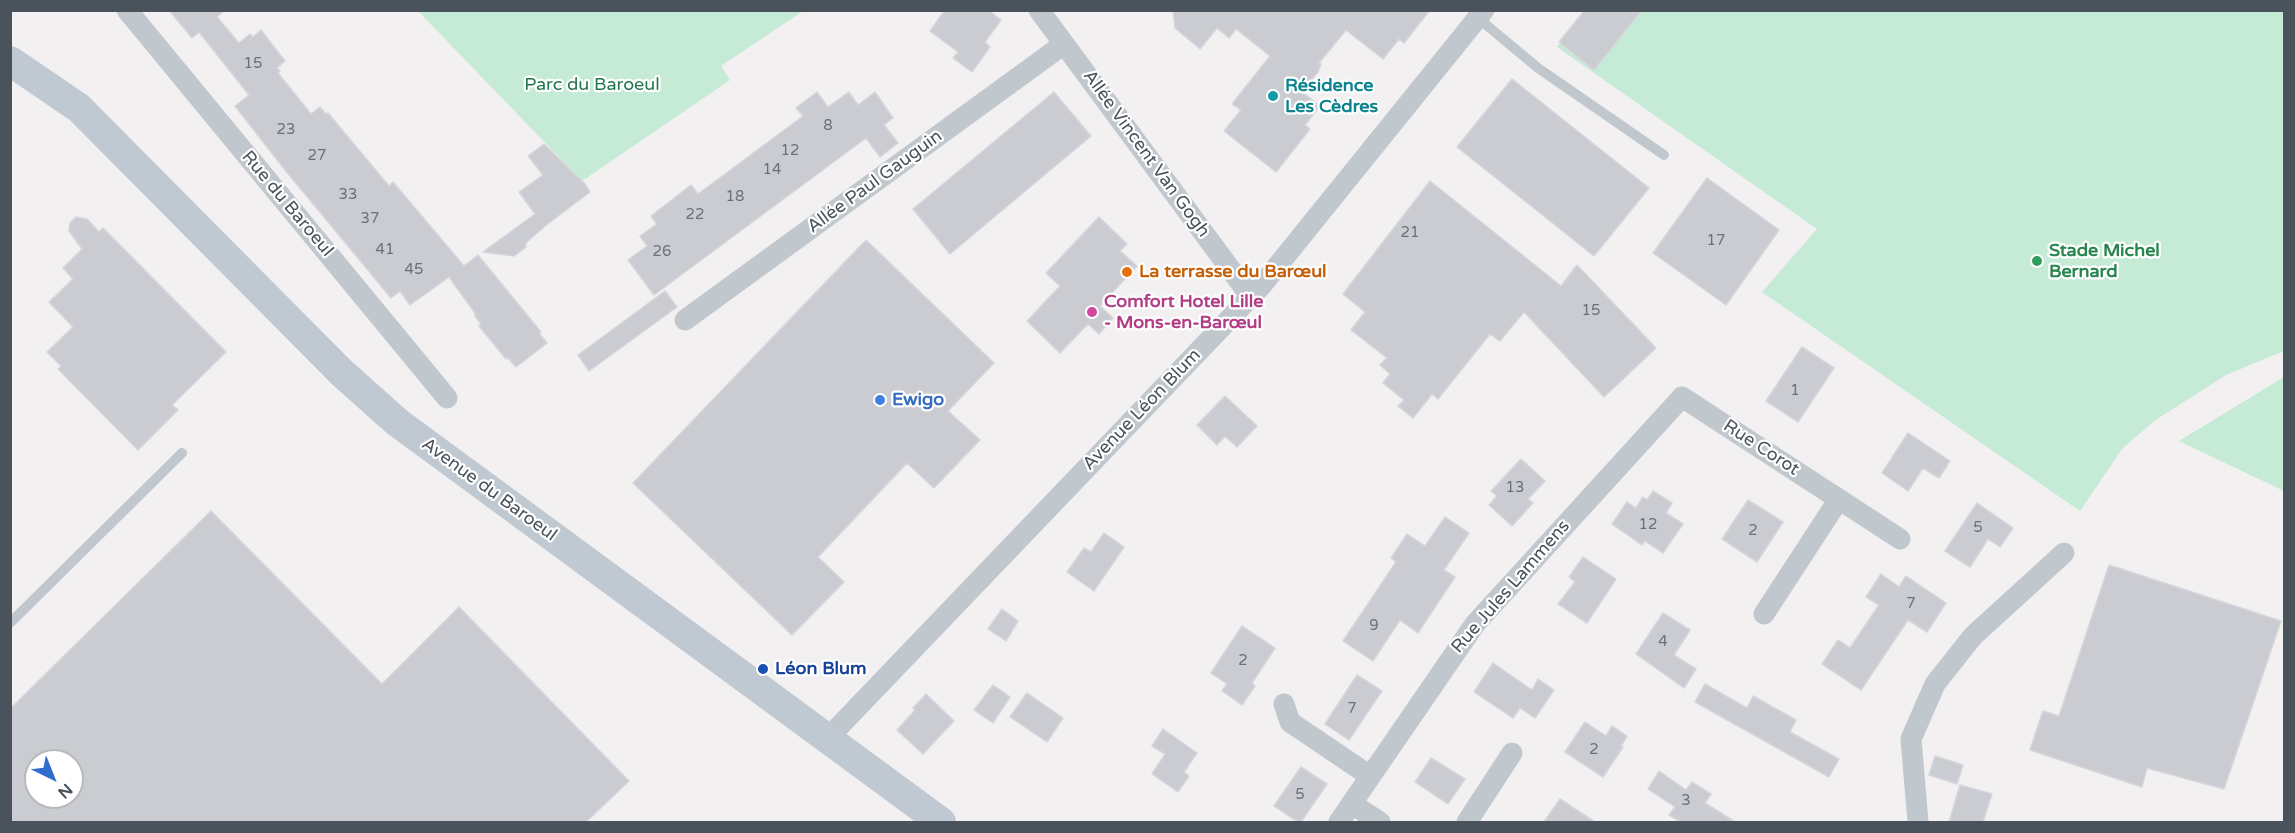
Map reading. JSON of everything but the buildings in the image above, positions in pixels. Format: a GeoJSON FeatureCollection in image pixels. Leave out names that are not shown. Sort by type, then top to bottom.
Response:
{"type":"FeatureCollection","features":[{"type":"Feature","properties":{"kind":"main road","name":"Avenue du Baroeul"},"geometry":{"type":"LineString","coordinates":[[10,39],[53,75],[80,108],[341,372],[397,422],[941,822]]}},
{"type":"Feature","properties":{"kind":"main road","name":"Avenue du Baroeul"},"geometry":{"type":"LineString","coordinates":[[10,61],[80,108]]}},
{"type":"Feature","properties":{"kind":"street","name":"Rue du Baroeul"},"geometry":{"type":"LineString","coordinates":[[127,10],[447,398]]}},
{"type":"Feature","properties":{"kind":"street","name":"Allée Vincent Van Gogh"},"geometry":{"type":"LineString","coordinates":[[1040,10],[1251,297]]}},
{"type":"Feature","properties":{"kind":"street","name":"Avenue Léon Blum"},"geometry":{"type":"LineString","coordinates":[[828,738],[1251,297],[1287,256],[1481,14]]}},
{"type":"Feature","properties":{"kind":"street","name":"Allée Paul Gauguin"},"geometry":{"type":"LineString","coordinates":[[685,320],[1065,44]]}},
{"type":"Feature","properties":{"kind":"street","name":"Rue Corot"},"geometry":{"type":"LineString","coordinates":[[1682,397],[1900,539]]}},
{"type":"Feature","properties":{"kind":"street","name":"Rue Jules Lammens"},"geometry":{"type":"LineString","coordinates":[[1339,822],[1475,624],[1682,397]]}},
{"type":"Feature","properties":{"kind":"street"},"geometry":{"type":"LineString","coordinates":[[1764,614],[1839,499]]}},
{"type":"Feature","properties":{"kind":"street"},"geometry":{"type":"LineString","coordinates":[[1918,822],[1911,739],[1935,684],[1973,636],[2064,553]]}},
{"type":"Feature","properties":{"kind":"street"},"geometry":{"type":"LineString","coordinates":[[1284,704],[1290,722],[1370,776]]}},
{"type":"Feature","properties":{"kind":"street"},"geometry":{"type":"LineString","coordinates":[[1467,822],[1512,753]]}},
{"type":"Feature","properties":{"kind":"street"},"geometry":{"type":"LineString","coordinates":[[1352,804],[1380,822]]}},
{"type":"Feature","properties":{"kind":"lane"},"geometry":{"type":"LineString","coordinates":[[1481,14],[1538,68],[1665,155]]}},
{"type":"Feature","properties":{"kind":"lane"},"geometry":{"type":"LineString","coordinates":[[10,623],[182,453]]}},
{"type":"Feature","properties":{"kind":"green space","name":"Stade Michel Bernard"},"geometry":{"type":"Polygon","coordinates":[[[1585,10],[2284,11],[2284,351],[2226,375],[2154,421],[2122,449],[2080,511],[1762,292],[1817,229],[1557,47],[1585,10]]]}},
{"type":"Feature","properties":{"kind":"green space","name":"Parc du Baroeul"},"geometry":{"type":"Polygon","coordinates":[[[418,11],[803,11],[721,66],[730,80],[582,181],[418,11]]]}},
{"type":"Feature","properties":{"kind":"green space"},"geometry":{"type":"Polygon","coordinates":[[[2284,377],[2284,491],[2179,441],[2271,385],[2284,377]]]}},
{"type":"Feature","properties":{"kind":"place","name":"Résidence Les Cèdres"},"geometry":{"type":"Point","coordinates":[1273,96]}},
{"type":"Feature","properties":{"kind":"place","name":"Stade Michel Bernard"},"geometry":{"type":"Point","coordinates":[2037,261]}},
{"type":"Feature","properties":{"kind":"place","name":"La terrasse du Barœul"},"geometry":{"type":"Point","coordinates":[1127,272]}},
{"type":"Feature","properties":{"kind":"place","name":"Comfort Hotel Lille - Mons-en-Barœul"},"geometry":{"type":"Point","coordinates":[1092,312]}},
{"type":"Feature","properties":{"kind":"place","name":"Ewigo"},"geometry":{"type":"Point","coordinates":[880,400]}},
{"type":"Feature","properties":{"kind":"place","name":"Léon Blum"},"geometry":{"type":"Point","coordinates":[763,669]}}]}
